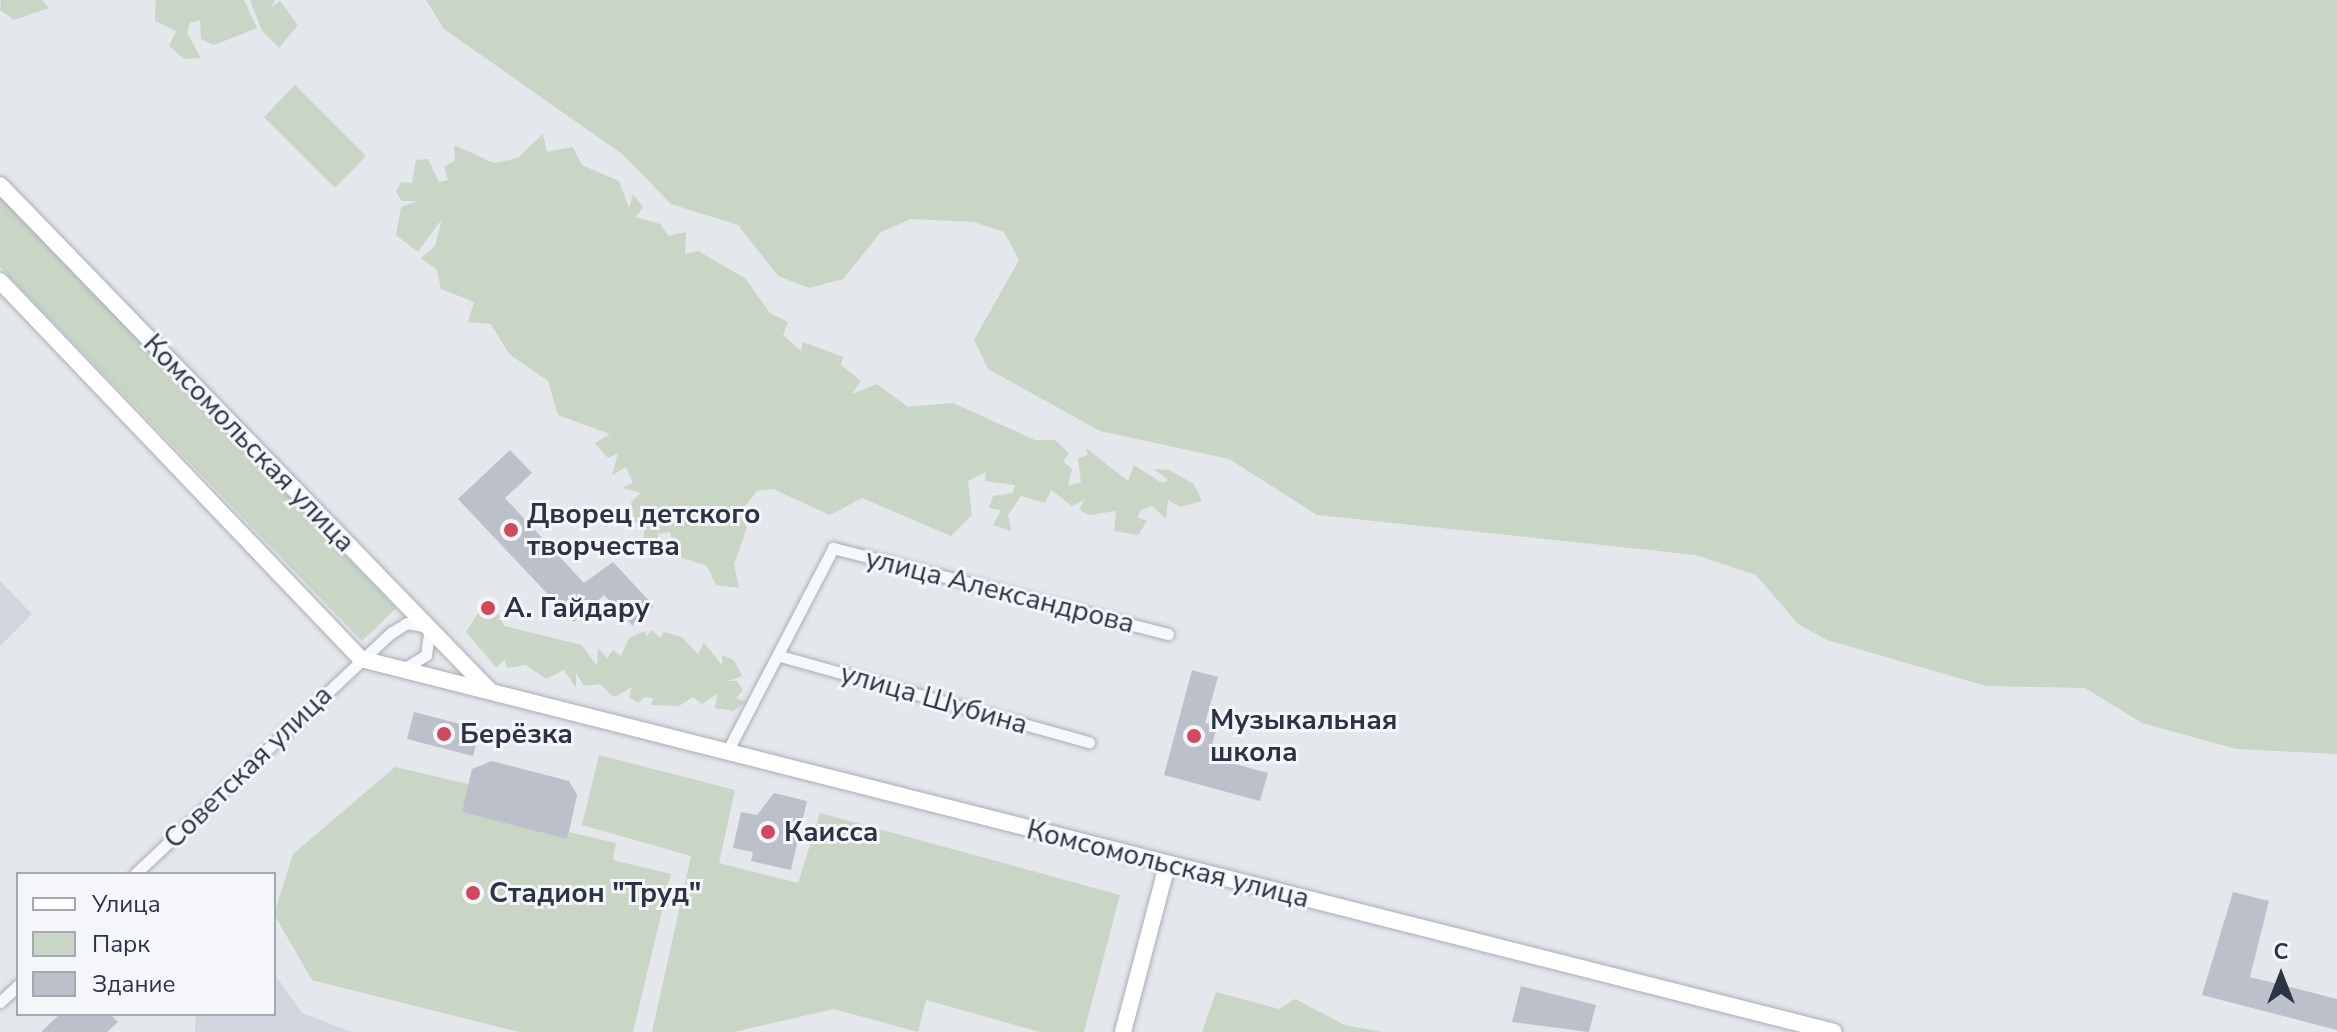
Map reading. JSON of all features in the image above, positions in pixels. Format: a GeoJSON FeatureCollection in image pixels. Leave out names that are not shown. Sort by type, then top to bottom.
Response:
{"type":"FeatureCollection","features":[{"type":"Feature","properties":{"kind":"street","name":"Комсомольская улица"},"geometry":{"type":"LineString","coordinates":[[0,185],[426,630],[501,698]]}},
{"type":"Feature","properties":{"kind":"street","name":"Комсомольская улица"},"geometry":{"type":"LineString","coordinates":[[0,281],[361,659],[501,698],[728,750],[1167,865],[1834,1032]]}},
{"type":"Feature","properties":{"kind":"street","name":"улица Александрова"},"geometry":{"type":"LineString","coordinates":[[780,656],[833,548],[1168,634]]}},
{"type":"Feature","properties":{"kind":"street","name":"Советская улица"},"geometry":{"type":"LineString","coordinates":[[137,872],[399,626],[426,630]]}},
{"type":"Feature","properties":{"kind":"street"},"geometry":{"type":"LineString","coordinates":[[398,671],[426,655],[426,630]]}},
{"type":"Feature","properties":{"kind":"street"},"geometry":{"type":"LineString","coordinates":[[728,750],[780,656]]}},
{"type":"Feature","properties":{"kind":"street","name":"улица Шубина"},"geometry":{"type":"LineString","coordinates":[[780,656],[1089,742]]}},
{"type":"Feature","properties":{"kind":"street"},"geometry":{"type":"LineString","coordinates":[[1123,1032],[1167,865]]}},
{"type":"Feature","properties":{"kind":"street"},"geometry":{"type":"LineString","coordinates":[[0,1002],[16,987]]}},
{"type":"Feature","properties":{"kind":"shaded area"},"geometry":{"type":"Polygon","coordinates":[[[0,581],[32,614],[0,646],[0,581]]]}},
{"type":"Feature","properties":{"kind":"shaded area"},"geometry":{"type":"Polygon","coordinates":[[[276,976],[302,1013],[352,1032],[195,1032],[196,1016],[276,1016],[276,976]]]}},
{"type":"Feature","properties":{"kind":"green space"},"geometry":{"type":"Polygon","coordinates":[[[1,0],[42,0],[49,8],[14,20],[0,10],[1,0]]]}},
{"type":"Feature","properties":{"kind":"green space"},"geometry":{"type":"Polygon","coordinates":[[[156,0],[244,0],[257,28],[214,45],[201,39],[200,20],[190,23],[187,33],[201,58],[184,59],[169,46],[176,31],[155,21],[156,0]]]}},
{"type":"Feature","properties":{"kind":"green space"},"geometry":{"type":"Polygon","coordinates":[[[250,0],[275,0],[271,7],[280,1],[298,25],[279,48],[262,31],[250,0]]]}},
{"type":"Feature","properties":{"kind":"green space"},"geometry":{"type":"Polygon","coordinates":[[[426,0],[2337,0],[2337,754],[2236,749],[2142,723],[2085,688],[1986,686],[1827,640],[1798,624],[1756,575],[1696,555],[1317,515],[1229,459],[1100,431],[988,369],[974,340],[1019,260],[1004,232],[974,222],[911,219],[881,232],[843,279],[809,288],[778,276],[738,225],[671,204],[622,154],[444,29],[426,0]]]}},
{"type":"Feature","properties":{"kind":"green space"},"geometry":{"type":"Polygon","coordinates":[[[295,85],[366,156],[335,188],[264,117],[295,85]]]}},
{"type":"Feature","properties":{"kind":"green space"},"geometry":{"type":"Polygon","coordinates":[[[543,134],[547,152],[573,147],[582,165],[619,181],[629,208],[633,194],[643,207],[636,217],[660,224],[669,236],[686,232],[685,254],[698,251],[745,278],[770,313],[788,322],[783,335],[801,351],[803,342],[843,357],[841,365],[861,381],[852,394],[877,384],[908,407],[953,403],[1035,440],[1055,440],[1069,453],[1063,461],[1072,469],[1068,486],[1081,482],[1078,458],[1088,455],[1086,448],[1128,481],[1134,465],[1162,483],[1168,480],[1154,469],[1169,470],[1194,484],[1202,501],[1180,507],[1168,500],[1166,519],[1152,506],[1141,510],[1137,517],[1147,521],[1138,535],[1114,531],[1116,511],[1089,515],[1079,510],[1084,500],[1072,506],[1051,490],[1045,503],[1021,496],[1008,515],[1011,531],[993,525],[1001,510],[989,508],[993,496],[1013,493],[1015,485],[985,481],[986,472],[968,481],[972,515],[951,536],[862,498],[830,515],[773,489],[757,491],[739,514],[747,528],[734,564],[739,588],[716,585],[707,566],[677,556],[670,532],[658,534],[657,547],[642,546],[645,527],[635,522],[631,502],[641,493],[622,488],[633,483],[626,467],[612,475],[618,453],[608,458],[595,443],[610,434],[558,415],[548,381],[509,354],[491,324],[468,322],[474,302],[441,289],[437,270],[421,258],[435,246],[442,219],[418,252],[396,235],[401,207],[418,201],[402,201],[396,192],[401,182],[412,183],[416,160],[428,159],[439,182],[448,180],[444,166],[455,161],[454,145],[494,163],[518,158],[543,134]]]}},
{"type":"Feature","properties":{"kind":"green space"},"geometry":{"type":"Polygon","coordinates":[[[0,196],[396,608],[362,641],[0,267],[0,196]]]}},
{"type":"Feature","properties":{"kind":"green space"},"geometry":{"type":"Polygon","coordinates":[[[480,610],[499,613],[504,626],[582,645],[597,666],[598,648],[607,658],[613,650],[621,656],[629,638],[645,631],[646,637],[652,630],[660,638],[664,632],[682,637],[698,654],[704,643],[722,665],[722,655],[734,660],[742,676],[728,681],[737,681],[743,690],[736,698],[747,702],[733,711],[715,708],[717,694],[702,704],[693,697],[679,706],[651,705],[653,698],[645,697],[638,703],[629,697],[632,687],[614,697],[600,684],[584,686],[576,673],[576,688],[564,670],[546,679],[526,665],[507,668],[505,660],[496,667],[466,632],[480,610]]]}},
{"type":"Feature","properties":{"kind":"green space"},"geometry":{"type":"Polygon","coordinates":[[[599,755],[735,790],[719,863],[798,883],[820,813],[1120,895],[1084,1032],[1040,1032],[926,1000],[918,1032],[834,1009],[734,1032],[652,1032],[691,856],[582,825],[599,755]]]}},
{"type":"Feature","properties":{"kind":"green space","name":"Стадион \"Труд\""},"geometry":{"type":"Polygon","coordinates":[[[395,767],[468,784],[569,781],[577,795],[569,832],[616,843],[613,860],[671,874],[633,1032],[519,1032],[312,980],[276,917],[276,908],[293,854],[395,767]]]}},
{"type":"Feature","properties":{"kind":"green space"},"geometry":{"type":"Polygon","coordinates":[[[1216,992],[1279,1009],[1295,999],[1345,1025],[1382,1032],[1202,1032],[1216,992]]]}},
{"type":"Feature","properties":{"kind":"building","name":"Дворец детского творчества"},"geometry":{"type":"Polygon","coordinates":[[[510,450],[532,473],[505,498],[584,583],[613,562],[654,606],[633,626],[604,595],[574,622],[458,499],[510,450]]]}},
{"type":"Feature","properties":{"kind":"building","name":"Музыкальная школа"},"geometry":{"type":"Polygon","coordinates":[[[1192,670],[1218,677],[1205,723],[1217,726],[1209,757],[1268,773],[1260,801],[1164,775],[1192,670]]]}},
{"type":"Feature","properties":{"kind":"building","name":"Берёзка"},"geometry":{"type":"Polygon","coordinates":[[[414,712],[480,729],[473,756],[407,739],[414,712]]]}},
{"type":"Feature","properties":{"kind":"building","name":"Стадион \"Труд\""},"geometry":{"type":"Polygon","coordinates":[[[492,761],[569,781],[577,795],[567,839],[462,812],[472,769],[492,761]]]}},
{"type":"Feature","properties":{"kind":"building","name":"Каисса"},"geometry":{"type":"Polygon","coordinates":[[[774,793],[807,801],[791,870],[751,861],[753,852],[733,848],[741,812],[757,815],[774,793]]]}},
{"type":"Feature","properties":{"kind":"building"},"geometry":{"type":"Polygon","coordinates":[[[2233,892],[2269,901],[2250,977],[2337,999],[2337,1030],[2202,995],[2233,892]]]}},
{"type":"Feature","properties":{"kind":"building"},"geometry":{"type":"Polygon","coordinates":[[[1521,986],[1596,1005],[1589,1032],[1512,1022],[1521,986]]]}},
{"type":"Feature","properties":{"kind":"building"},"geometry":{"type":"Polygon","coordinates":[[[58,1016],[112,1016],[118,1022],[107,1032],[41,1032],[58,1016]]]}},
{"type":"Feature","properties":{"kind":"place","name":"Дворец детского творчества"},"geometry":{"type":"Point","coordinates":[511,530]}},
{"type":"Feature","properties":{"kind":"place","name":"А. Гайдару"},"geometry":{"type":"Point","coordinates":[488,608]}},
{"type":"Feature","properties":{"kind":"place","name":"Берёзка"},"geometry":{"type":"Point","coordinates":[444,734]}},
{"type":"Feature","properties":{"kind":"place","name":"Музыкальная школа"},"geometry":{"type":"Point","coordinates":[1194,736]}},
{"type":"Feature","properties":{"kind":"place","name":"Каисса"},"geometry":{"type":"Point","coordinates":[768,832]}},
{"type":"Feature","properties":{"kind":"place","name":"Стадион \"Труд\""},"geometry":{"type":"Point","coordinates":[473,893]}}]}
